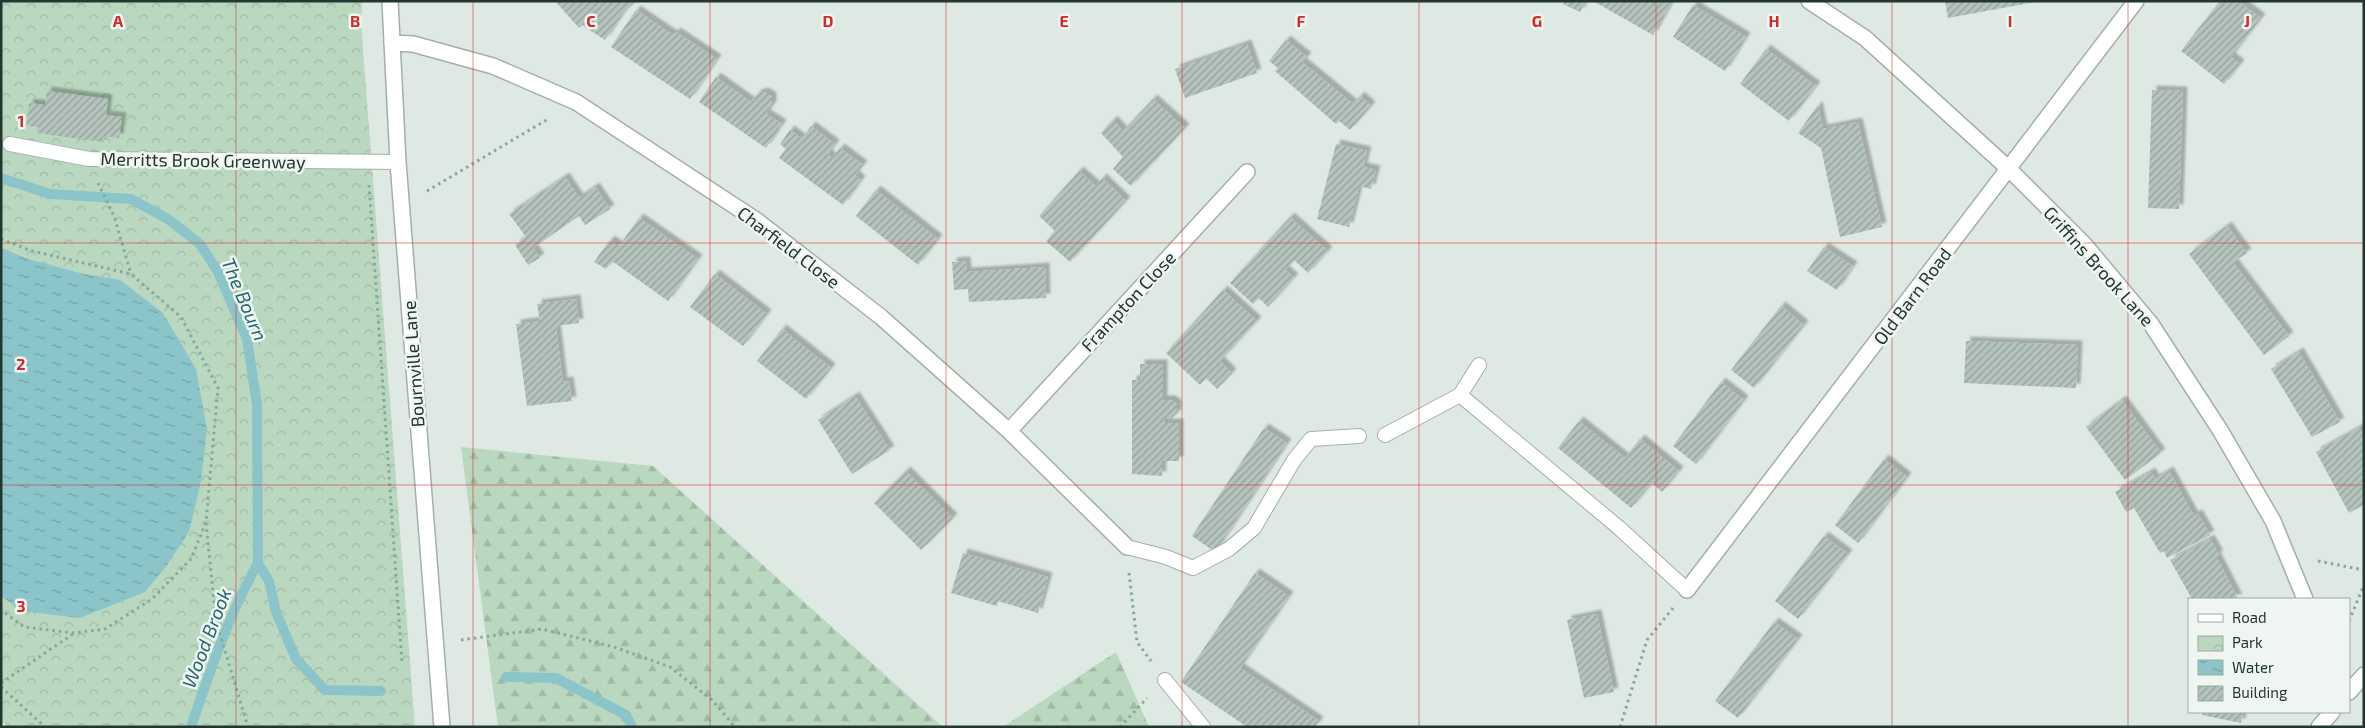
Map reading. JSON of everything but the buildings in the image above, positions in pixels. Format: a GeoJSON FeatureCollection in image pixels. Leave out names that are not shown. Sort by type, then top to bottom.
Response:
{"type":"FeatureCollection","features":[{"type":"Feature","properties":{"kind":"street","name":"Bournville Lane"},"geometry":{"type":"LineString","coordinates":[[390,1],[398,162],[442,727]]}},
{"type":"Feature","properties":{"kind":"street","name":"Griffins Brook Lane"},"geometry":{"type":"LineString","coordinates":[[1809,1],[1865,38],[2009,169],[2084,244],[2152,324],[2273,521],[2305,598]]}},
{"type":"Feature","properties":{"kind":"street","name":"Old Barn Road"},"geometry":{"type":"LineString","coordinates":[[1687,590],[2136,1]]}},
{"type":"Feature","properties":{"kind":"street","name":"Charfield Close"},"geometry":{"type":"LineString","coordinates":[[392,43],[413,44],[493,66],[576,102],[764,226],[881,317],[1009,431],[1127,547]]}},
{"type":"Feature","properties":{"kind":"street","name":"Frampton Close"},"geometry":{"type":"LineString","coordinates":[[1009,431],[1247,172]]}},
{"type":"Feature","properties":{"kind":"street"},"geometry":{"type":"LineString","coordinates":[[2350,691],[2364,675]]}},
{"type":"Feature","properties":{"kind":"street"},"geometry":{"type":"LineString","coordinates":[[2319,727],[2331,713]]}},
{"type":"Feature","properties":{"kind":"lane","name":"Merritts Brook Greenway"},"geometry":{"type":"LineString","coordinates":[[10,144],[89,159],[398,162]]}},
{"type":"Feature","properties":{"kind":"lane"},"geometry":{"type":"LineString","coordinates":[[1385,435],[1460,395],[1479,365]]}},
{"type":"Feature","properties":{"kind":"lane"},"geometry":{"type":"LineString","coordinates":[[1460,395],[1618,527],[1687,590]]}},
{"type":"Feature","properties":{"kind":"lane"},"geometry":{"type":"LineString","coordinates":[[1127,547],[1166,557],[1193,568],[1229,549],[1254,528],[1294,460],[1311,439],[1359,436]]}},
{"type":"Feature","properties":{"kind":"lane"},"geometry":{"type":"LineString","coordinates":[[1165,680],[1203,727]]}},
{"type":"Feature","properties":{"kind":"path"},"geometry":{"type":"LineString","coordinates":[[424,193],[576,102]]}},
{"type":"Feature","properties":{"kind":"path"},"geometry":{"type":"LineString","coordinates":[[367,162],[402,663]]}},
{"type":"Feature","properties":{"kind":"path"},"geometry":{"type":"LineString","coordinates":[[97,181],[114,216],[131,274]]}},
{"type":"Feature","properties":{"kind":"path"},"geometry":{"type":"LineString","coordinates":[[1,239],[32,251],[131,274],[181,318],[218,388],[206,522],[216,621],[248,727]]}},
{"type":"Feature","properties":{"kind":"path"},"geometry":{"type":"LineString","coordinates":[[1,610],[24,627],[74,633],[105,629],[152,599],[191,559],[206,522]]}},
{"type":"Feature","properties":{"kind":"path"},"geometry":{"type":"LineString","coordinates":[[1120,727],[1165,680],[1136,642],[1127,547]]}},
{"type":"Feature","properties":{"kind":"path"},"geometry":{"type":"LineString","coordinates":[[2286,555],[2364,570]]}},
{"type":"Feature","properties":{"kind":"path"},"geometry":{"type":"LineString","coordinates":[[2350,618],[2364,585]]}},
{"type":"Feature","properties":{"kind":"path"},"geometry":{"type":"LineString","coordinates":[[1620,727],[1647,640],[1687,590]]}},
{"type":"Feature","properties":{"kind":"path"},"geometry":{"type":"LineString","coordinates":[[455,641],[542,629],[614,647],[670,667],[712,700],[734,727]]}},
{"type":"Feature","properties":{"kind":"path"},"geometry":{"type":"LineString","coordinates":[[1,683],[74,633]]}},
{"type":"Feature","properties":{"kind":"path"},"geometry":{"type":"LineString","coordinates":[[1,687],[46,727]]}},
{"type":"Feature","properties":{"kind":"green space"},"geometry":{"type":"Polygon","coordinates":[[[1,1],[362,1],[361,23],[415,727],[9,727],[1,721],[1,1]]]}},
{"type":"Feature","properties":{"kind":"green space"},"geometry":{"type":"Polygon","coordinates":[[[461,447],[653,466],[943,727],[498,727],[461,447]]]}},
{"type":"Feature","properties":{"kind":"green space"},"geometry":{"type":"Polygon","coordinates":[[[1116,652],[1149,727],[1003,727],[1116,652]]]}},
{"type":"Feature","properties":{"kind":"water"},"geometry":{"type":"Polygon","coordinates":[[[1,248],[28,259],[80,273],[120,280],[163,313],[196,369],[207,429],[201,481],[189,532],[165,568],[145,592],[80,618],[22,611],[1,596],[1,248]]]}},
{"type":"Feature","properties":{"kind":"waterway","name":"The Bourn"},"geometry":{"type":"LineString","coordinates":[[1,178],[50,194],[131,199],[168,219],[200,244],[218,272],[247,339],[257,405],[258,563],[269,581],[276,612],[296,659],[325,690],[381,691]]}},
{"type":"Feature","properties":{"kind":"waterway","name":"Wood Brook"},"geometry":{"type":"LineString","coordinates":[[191,727],[229,623],[258,563]]}},
{"type":"Feature","properties":{"kind":"waterway"},"geometry":{"type":"LineString","coordinates":[[506,677],[556,678],[626,715],[632,727]]}}]}
